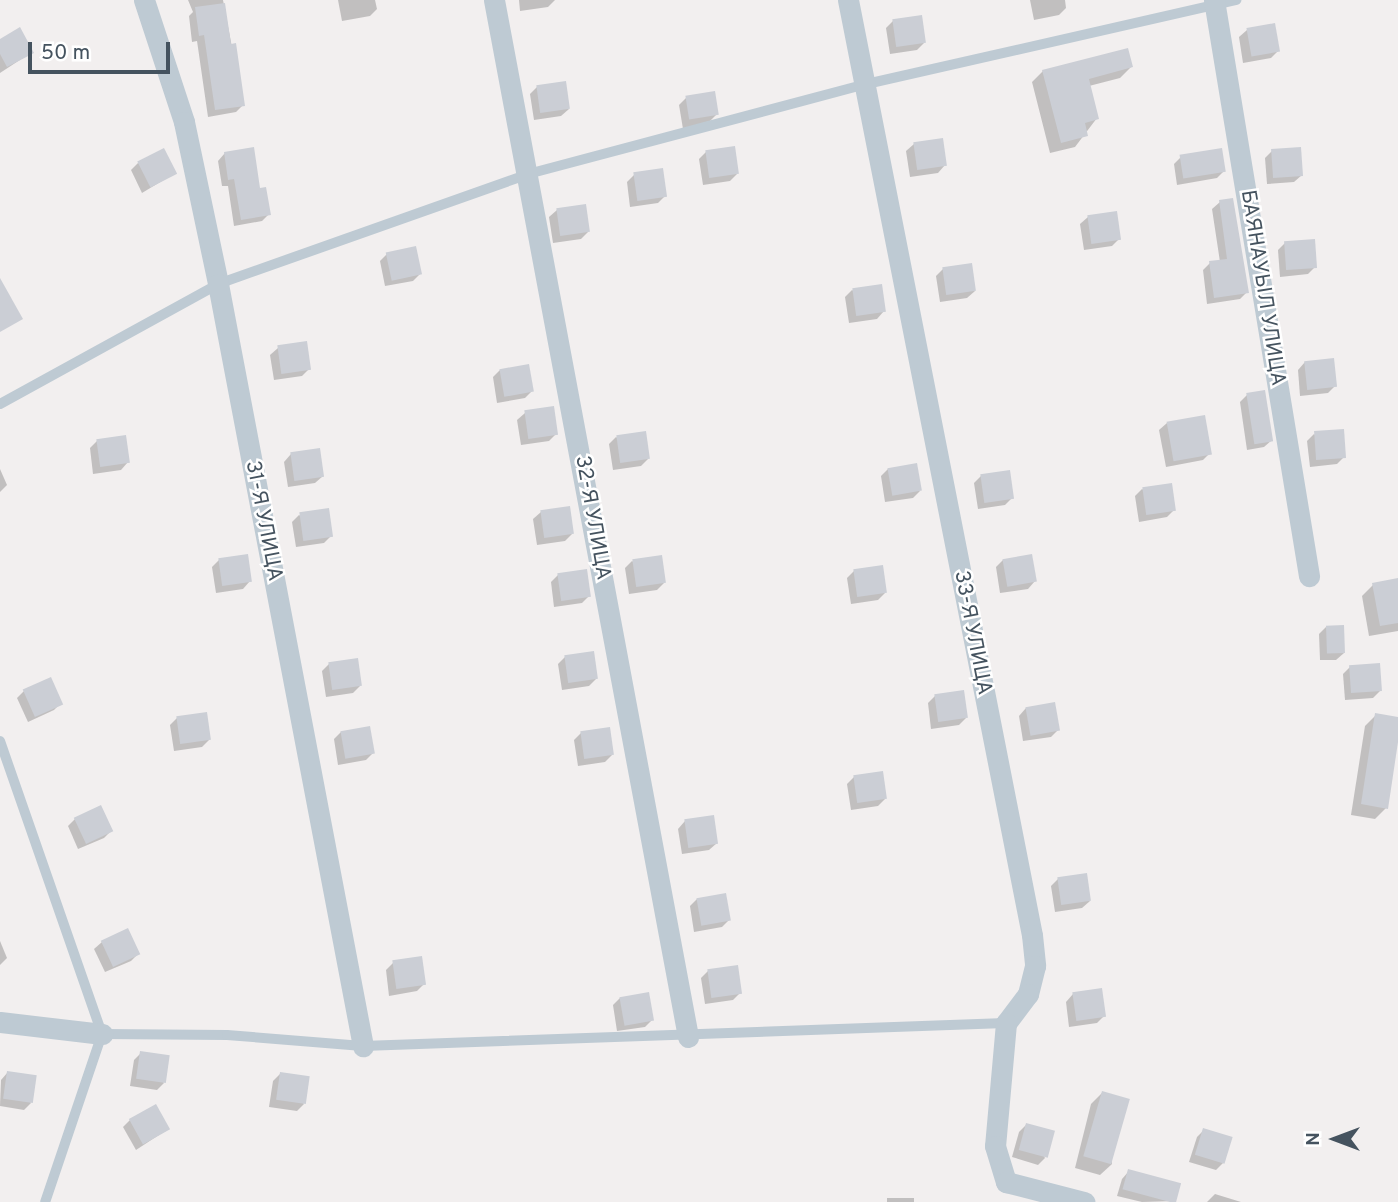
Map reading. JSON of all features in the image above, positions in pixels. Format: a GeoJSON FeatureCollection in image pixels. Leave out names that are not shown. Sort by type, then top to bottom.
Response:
{"type":"FeatureCollection","features":[{"type":"Feature","properties":{"kind":"street","name":"31-Я УЛИЦА"},"geometry":{"type":"LineString","coordinates":[[144,0],[184,122],[218,284],[363,1046]]}},
{"type":"Feature","properties":{"kind":"street","name":"32-Я УЛИЦА"},"geometry":{"type":"LineString","coordinates":[[494,0],[688,1037]]}},
{"type":"Feature","properties":{"kind":"street","name":"33-Я УЛИЦА"},"geometry":{"type":"LineString","coordinates":[[848,0],[862,85],[1032,935],[1035,966],[1028,994],[1006,1023]]}},
{"type":"Feature","properties":{"kind":"street","name":"БАЯНАУЫЛ УЛИЦА"},"geometry":{"type":"LineString","coordinates":[[1222,2],[1309,576]]}},
{"type":"Feature","properties":{"kind":"street"},"geometry":{"type":"LineString","coordinates":[[0,1022],[102,1034]]}},
{"type":"Feature","properties":{"kind":"street"},"geometry":{"type":"LineString","coordinates":[[1006,1023],[995,1146],[1006,1182],[1084,1202]]}},
{"type":"Feature","properties":{"kind":"lane"},"geometry":{"type":"LineString","coordinates":[[0,404],[218,284],[528,174],[862,85],[1222,2]]}},
{"type":"Feature","properties":{"kind":"lane"},"geometry":{"type":"LineString","coordinates":[[0,741],[102,1034],[45,1202]]}},
{"type":"Feature","properties":{"kind":"lane"},"geometry":{"type":"LineString","coordinates":[[102,1034],[227,1035],[363,1046],[688,1037],[1006,1023]]}},
{"type":"Feature","properties":{"kind":"building"},"geometry":{"type":"Polygon","coordinates":[[[225,3],[231,44],[236,43],[245,106],[215,110],[204,35],[199,36],[195,7],[225,3]]]}},
{"type":"Feature","properties":{"kind":"building"},"geometry":{"type":"Polygon","coordinates":[[[922,15],[926,43],[896,47],[892,19],[922,15]]]}},
{"type":"Feature","properties":{"kind":"building"},"geometry":{"type":"Polygon","coordinates":[[[1275,23],[1280,52],[1251,57],[1246,28],[1275,23]]]}},
{"type":"Feature","properties":{"kind":"building"},"geometry":{"type":"Polygon","coordinates":[[[20,27],[34,53],[7,67],[0,54],[0,39],[20,27]]]}},
{"type":"Feature","properties":{"kind":"building"},"geometry":{"type":"Polygon","coordinates":[[[1128,48],[1133,67],[1089,79],[1099,119],[1085,123],[1088,136],[1061,143],[1042,70],[1128,48]]]}},
{"type":"Feature","properties":{"kind":"building"},"geometry":{"type":"Polygon","coordinates":[[[566,81],[570,109],[540,113],[536,85],[566,81]]]}},
{"type":"Feature","properties":{"kind":"building"},"geometry":{"type":"Polygon","coordinates":[[[715,91],[719,115],[689,119],[685,96],[715,91]]]}},
{"type":"Feature","properties":{"kind":"building"},"geometry":{"type":"Polygon","coordinates":[[[943,138],[947,166],[917,170],[913,142],[943,138]]]}},
{"type":"Feature","properties":{"kind":"building"},"geometry":{"type":"Polygon","coordinates":[[[735,146],[739,174],[709,178],[705,150],[735,146]]]}},
{"type":"Feature","properties":{"kind":"building"},"geometry":{"type":"Polygon","coordinates":[[[254,147],[260,188],[266,187],[271,215],[241,220],[234,179],[228,180],[224,152],[254,147]]]}},
{"type":"Feature","properties":{"kind":"building"},"geometry":{"type":"Polygon","coordinates":[[[1301,147],[1303,176],[1273,178],[1271,149],[1301,147]]]}},
{"type":"Feature","properties":{"kind":"building"},"geometry":{"type":"Polygon","coordinates":[[[164,148],[177,174],[150,187],[137,162],[164,148]]]}},
{"type":"Feature","properties":{"kind":"building"},"geometry":{"type":"Polygon","coordinates":[[[1222,148],[1226,172],[1183,178],[1180,155],[1222,148]]]}},
{"type":"Feature","properties":{"kind":"building"},"geometry":{"type":"Polygon","coordinates":[[[663,168],[667,197],[637,201],[633,172],[663,168]]]}},
{"type":"Feature","properties":{"kind":"building"},"geometry":{"type":"Polygon","coordinates":[[[1233,198],[1249,293],[1214,298],[1209,261],[1227,259],[1219,200],[1233,198]]]}},
{"type":"Feature","properties":{"kind":"building"},"geometry":{"type":"Polygon","coordinates":[[[586,204],[590,232],[560,236],[556,208],[586,204]]]}},
{"type":"Feature","properties":{"kind":"building"},"geometry":{"type":"Polygon","coordinates":[[[1117,211],[1121,240],[1091,244],[1087,215],[1117,211]]]}},
{"type":"Feature","properties":{"kind":"building"},"geometry":{"type":"Polygon","coordinates":[[[1315,239],[1317,268],[1286,270],[1284,241],[1315,239]]]}},
{"type":"Feature","properties":{"kind":"building"},"geometry":{"type":"Polygon","coordinates":[[[416,246],[422,274],[392,281],[386,252],[416,246]]]}},
{"type":"Feature","properties":{"kind":"building"},"geometry":{"type":"Polygon","coordinates":[[[972,263],[976,291],[946,295],[942,267],[972,263]]]}},
{"type":"Feature","properties":{"kind":"building"},"geometry":{"type":"Polygon","coordinates":[[[0,278],[23,319],[0,332],[0,278]]]}},
{"type":"Feature","properties":{"kind":"building"},"geometry":{"type":"Polygon","coordinates":[[[882,284],[886,312],[856,316],[852,288],[882,284]]]}},
{"type":"Feature","properties":{"kind":"building"},"geometry":{"type":"Polygon","coordinates":[[[307,341],[311,370],[281,374],[277,345],[307,341]]]}},
{"type":"Feature","properties":{"kind":"building"},"geometry":{"type":"Polygon","coordinates":[[[1334,358],[1337,387],[1307,390],[1304,361],[1334,358]]]}},
{"type":"Feature","properties":{"kind":"building"},"geometry":{"type":"Polygon","coordinates":[[[529,364],[534,392],[504,397],[499,369],[529,364]]]}},
{"type":"Feature","properties":{"kind":"building"},"geometry":{"type":"Polygon","coordinates":[[[1265,390],[1273,441],[1254,444],[1246,393],[1265,390]]]}},
{"type":"Feature","properties":{"kind":"building"},"geometry":{"type":"Polygon","coordinates":[[[554,406],[558,435],[528,439],[524,410],[554,406]]]}},
{"type":"Feature","properties":{"kind":"building"},"geometry":{"type":"Polygon","coordinates":[[[1205,415],[1212,454],[1174,461],[1167,422],[1205,415]]]}},
{"type":"Feature","properties":{"kind":"building"},"geometry":{"type":"Polygon","coordinates":[[[1344,429],[1346,458],[1316,460],[1314,431],[1344,429]]]}},
{"type":"Feature","properties":{"kind":"building"},"geometry":{"type":"Polygon","coordinates":[[[646,431],[650,459],[620,463],[616,435],[646,431]]]}},
{"type":"Feature","properties":{"kind":"building"},"geometry":{"type":"Polygon","coordinates":[[[126,435],[130,463],[100,467],[96,439],[126,435]]]}},
{"type":"Feature","properties":{"kind":"building"},"geometry":{"type":"Polygon","coordinates":[[[320,448],[324,477],[294,481],[290,452],[320,448]]]}},
{"type":"Feature","properties":{"kind":"building"},"geometry":{"type":"Polygon","coordinates":[[[917,463],[922,491],[892,496],[887,468],[917,463]]]}},
{"type":"Feature","properties":{"kind":"building"},"geometry":{"type":"Polygon","coordinates":[[[1010,470],[1014,499],[984,503],[980,474],[1010,470]]]}},
{"type":"Feature","properties":{"kind":"building"},"geometry":{"type":"Polygon","coordinates":[[[1172,483],[1176,511],[1146,515],[1142,487],[1172,483]]]}},
{"type":"Feature","properties":{"kind":"building"},"geometry":{"type":"Polygon","coordinates":[[[570,506],[574,534],[544,538],[540,510],[570,506]]]}},
{"type":"Feature","properties":{"kind":"building"},"geometry":{"type":"Polygon","coordinates":[[[329,508],[333,537],[303,541],[299,512],[329,508]]]}},
{"type":"Feature","properties":{"kind":"building"},"geometry":{"type":"Polygon","coordinates":[[[248,554],[252,582],[222,586],[218,558],[248,554]]]}},
{"type":"Feature","properties":{"kind":"building"},"geometry":{"type":"Polygon","coordinates":[[[1032,554],[1037,582],[1007,587],[1002,559],[1032,554]]]}},
{"type":"Feature","properties":{"kind":"building"},"geometry":{"type":"Polygon","coordinates":[[[662,555],[666,583],[636,587],[632,559],[662,555]]]}},
{"type":"Feature","properties":{"kind":"building"},"geometry":{"type":"Polygon","coordinates":[[[883,565],[887,593],[857,597],[853,569],[883,565]]]}},
{"type":"Feature","properties":{"kind":"building"},"geometry":{"type":"Polygon","coordinates":[[[587,569],[591,597],[561,601],[557,573],[587,569]]]}},
{"type":"Feature","properties":{"kind":"building"},"geometry":{"type":"Polygon","coordinates":[[[1398,578],[1398,623],[1380,626],[1372,583],[1398,578]]]}},
{"type":"Feature","properties":{"kind":"building"},"geometry":{"type":"Polygon","coordinates":[[[1344,625],[1345,653],[1327,654],[1326,626],[1344,625]]]}},
{"type":"Feature","properties":{"kind":"building"},"geometry":{"type":"Polygon","coordinates":[[[594,651],[598,679],[568,683],[564,655],[594,651]]]}},
{"type":"Feature","properties":{"kind":"building"},"geometry":{"type":"Polygon","coordinates":[[[358,658],[362,686],[332,690],[328,662],[358,658]]]}},
{"type":"Feature","properties":{"kind":"building"},"geometry":{"type":"Polygon","coordinates":[[[1380,663],[1382,691],[1351,693],[1349,665],[1380,663]]]}},
{"type":"Feature","properties":{"kind":"building"},"geometry":{"type":"Polygon","coordinates":[[[51,677],[63,704],[35,717],[23,690],[51,677]]]}},
{"type":"Feature","properties":{"kind":"building"},"geometry":{"type":"Polygon","coordinates":[[[964,690],[968,718],[938,722],[934,694],[964,690]]]}},
{"type":"Feature","properties":{"kind":"building"},"geometry":{"type":"Polygon","coordinates":[[[1055,702],[1060,731],[1030,736],[1025,707],[1055,702]]]}},
{"type":"Feature","properties":{"kind":"building"},"geometry":{"type":"Polygon","coordinates":[[[207,712],[211,740],[180,744],[176,716],[207,712]]]}},
{"type":"Feature","properties":{"kind":"building"},"geometry":{"type":"Polygon","coordinates":[[[1375,713],[1398,717],[1398,742],[1388,809],[1361,804],[1375,713]]]}},
{"type":"Feature","properties":{"kind":"building"},"geometry":{"type":"Polygon","coordinates":[[[370,726],[375,754],[345,759],[340,731],[370,726]]]}},
{"type":"Feature","properties":{"kind":"building"},"geometry":{"type":"Polygon","coordinates":[[[610,727],[614,755],[584,759],[580,731],[610,727]]]}},
{"type":"Feature","properties":{"kind":"building"},"geometry":{"type":"Polygon","coordinates":[[[883,771],[887,799],[857,803],[853,775],[883,771]]]}},
{"type":"Feature","properties":{"kind":"building"},"geometry":{"type":"Polygon","coordinates":[[[101,805],[113,831],[86,844],[74,818],[101,805]]]}},
{"type":"Feature","properties":{"kind":"building"},"geometry":{"type":"Polygon","coordinates":[[[714,815],[718,844],[688,848],[684,819],[714,815]]]}},
{"type":"Feature","properties":{"kind":"building"},"geometry":{"type":"Polygon","coordinates":[[[1087,873],[1091,901],[1061,905],[1057,877],[1087,873]]]}},
{"type":"Feature","properties":{"kind":"building"},"geometry":{"type":"Polygon","coordinates":[[[726,893],[731,921],[701,926],[696,898],[726,893]]]}},
{"type":"Feature","properties":{"kind":"building"},"geometry":{"type":"Polygon","coordinates":[[[128,928],[140,954],[113,967],[101,941],[128,928]]]}},
{"type":"Feature","properties":{"kind":"building"},"geometry":{"type":"Polygon","coordinates":[[[422,956],[426,985],[396,989],[392,960],[422,956]]]}},
{"type":"Feature","properties":{"kind":"building"},"geometry":{"type":"Polygon","coordinates":[[[738,965],[742,994],[711,998],[707,969],[738,965]]]}},
{"type":"Feature","properties":{"kind":"building"},"geometry":{"type":"Polygon","coordinates":[[[1102,988],[1106,1017],[1076,1021],[1072,992],[1102,988]]]}},
{"type":"Feature","properties":{"kind":"building"},"geometry":{"type":"Polygon","coordinates":[[[649,992],[654,1021],[624,1026],[619,997],[649,992]]]}},
{"type":"Feature","properties":{"kind":"building"},"geometry":{"type":"Polygon","coordinates":[[[140,1051],[170,1055],[166,1083],[136,1079],[140,1051]]]}},
{"type":"Feature","properties":{"kind":"building"},"geometry":{"type":"Polygon","coordinates":[[[7,1071],[37,1075],[33,1103],[3,1099],[7,1071]]]}},
{"type":"Feature","properties":{"kind":"building"},"geometry":{"type":"Polygon","coordinates":[[[280,1072],[310,1076],[306,1104],[276,1100],[280,1072]]]}},
{"type":"Feature","properties":{"kind":"building"},"geometry":{"type":"Polygon","coordinates":[[[1102,1091],[1130,1099],[1111,1164],[1083,1156],[1102,1091]]]}},
{"type":"Feature","properties":{"kind":"building"},"geometry":{"type":"Polygon","coordinates":[[[156,1104],[170,1129],[143,1144],[129,1119],[156,1104]]]}},
{"type":"Feature","properties":{"kind":"building"},"geometry":{"type":"Polygon","coordinates":[[[1026,1123],[1055,1131],[1048,1158],[1019,1150],[1026,1123]]]}},
{"type":"Feature","properties":{"kind":"building"},"geometry":{"type":"Polygon","coordinates":[[[1203,1128],[1233,1137],[1224,1164],[1195,1155],[1203,1128]]]}},
{"type":"Feature","properties":{"kind":"building"},"geometry":{"type":"Polygon","coordinates":[[[1128,1169],[1181,1183],[1176,1202],[1123,1189],[1128,1169]]]}}]}
